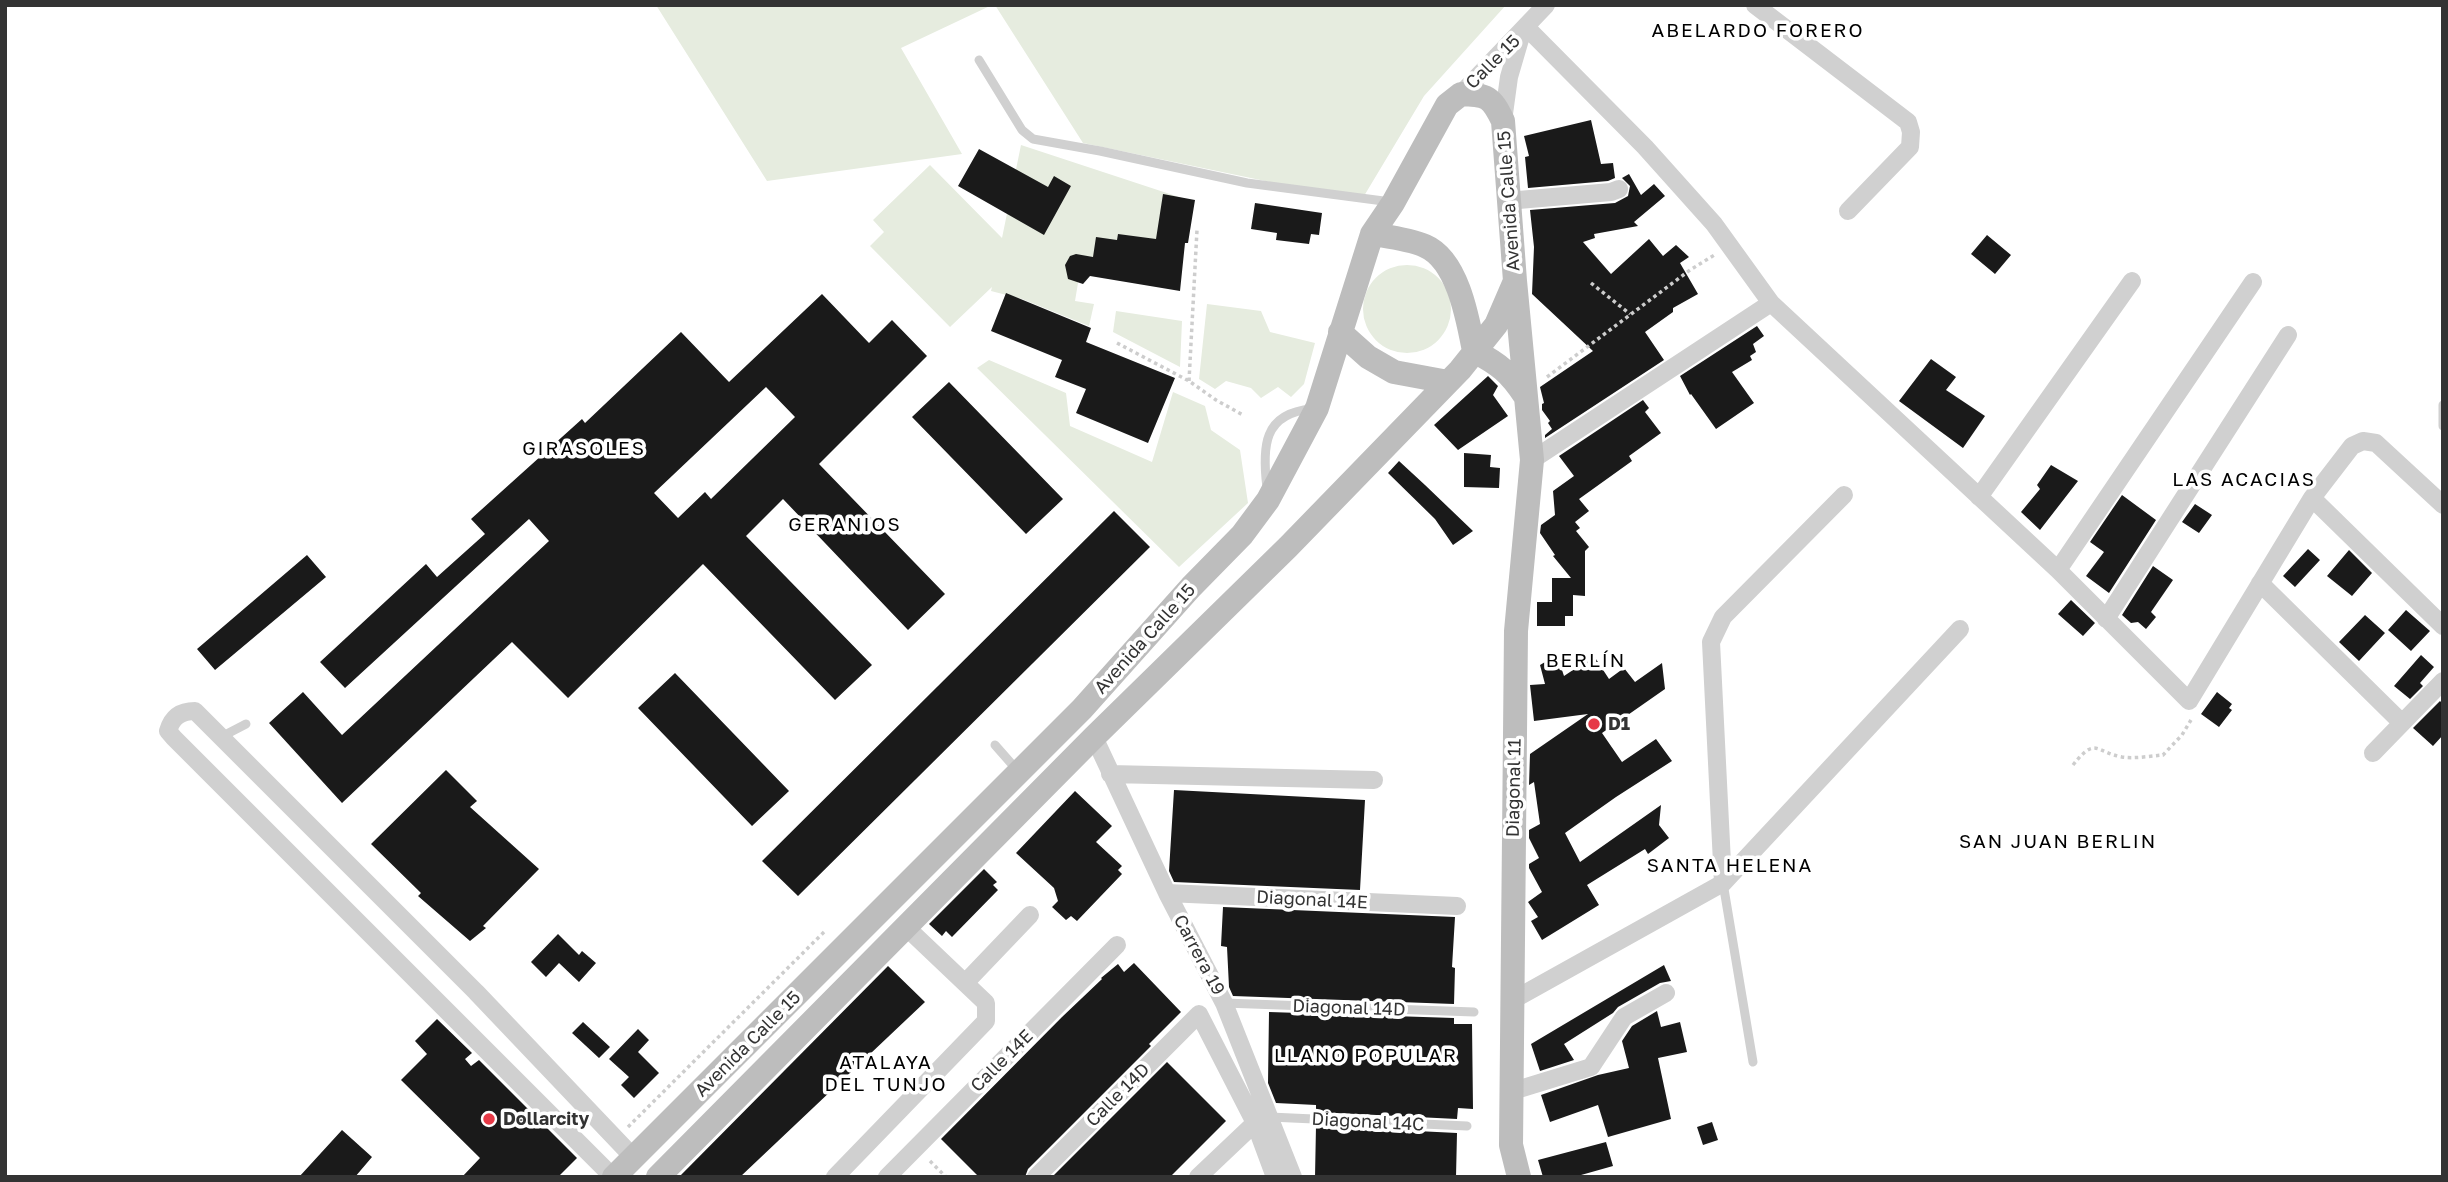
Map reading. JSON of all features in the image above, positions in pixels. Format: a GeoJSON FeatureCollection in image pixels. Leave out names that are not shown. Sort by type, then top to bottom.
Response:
{"type":"FeatureCollection","features":[{"type":"Feature","properties":{"kind":"main road","name":"Avenida Calle 15"},"geometry":{"type":"LineString","coordinates":[[614,1177],[1082,709],[1191,587],[1242,535],[1268,500],[1317,408],[1373,234],[1447,105],[1461,94],[1482,94],[1494,102],[1503,121],[1515,281],[1496,325],[1448,382],[1288,547],[1094,737],[658,1177]]}},
{"type":"Feature","properties":{"kind":"main road"},"geometry":{"type":"LineString","coordinates":[[1373,234],[1428,247],[1443,261],[1464,301],[1474,351],[1511,374],[1527,399]]}},
{"type":"Feature","properties":{"kind":"main road","name":"Diagonal 11"},"geometry":{"type":"LineString","coordinates":[[1515,281],[1532,460],[1516,631],[1511,1145],[1519,1177]]}},
{"type":"Feature","properties":{"kind":"main road"},"geometry":{"type":"LineString","coordinates":[[1340,332],[1368,357],[1394,372],[1448,382]]}},
{"type":"Feature","properties":{"kind":"street"},"geometry":{"type":"LineString","coordinates":[[1546,5],[1524,29],[1645,147],[1714,223],[1771,303],[2058,570],[2189,701],[2312,498],[2352,446],[2363,441],[2376,443],[2443,505]]}},
{"type":"Feature","properties":{"kind":"street"},"geometry":{"type":"LineString","coordinates":[[1755,5],[1908,122],[1911,132],[1910,147],[1848,211]]}},
{"type":"Feature","properties":{"kind":"street","name":"Calle 15"},"geometry":{"type":"LineString","coordinates":[[1461,94],[1524,29]]}},
{"type":"Feature","properties":{"kind":"street","name":"Calle 15"},"geometry":{"type":"LineString","coordinates":[[1503,121],[1508,77],[1524,29]]}},
{"type":"Feature","properties":{"kind":"street"},"geometry":{"type":"LineString","coordinates":[[1507,201],[1611,192],[1619,189]]}},
{"type":"Feature","properties":{"kind":"street"},"geometry":{"type":"LineString","coordinates":[[1979,497],[2132,281]]}},
{"type":"Feature","properties":{"kind":"street"},"geometry":{"type":"LineString","coordinates":[[2058,570],[2253,282]]}},
{"type":"Feature","properties":{"kind":"street"},"geometry":{"type":"LineString","coordinates":[[1532,460],[1771,303]]}},
{"type":"Feature","properties":{"kind":"street"},"geometry":{"type":"LineString","coordinates":[[2106,619],[2288,335]]}},
{"type":"Feature","properties":{"kind":"street"},"geometry":{"type":"LineString","coordinates":[[1723,883],[1711,642],[1723,617],[1844,495]]}},
{"type":"Feature","properties":{"kind":"street"},"geometry":{"type":"LineString","coordinates":[[2312,498],[2443,626]]}},
{"type":"Feature","properties":{"kind":"street"},"geometry":{"type":"LineString","coordinates":[[2260,583],[2401,722]]}},
{"type":"Feature","properties":{"kind":"street"},"geometry":{"type":"LineString","coordinates":[[1513,1000],[1723,883],[1960,629]]}},
{"type":"Feature","properties":{"kind":"street"},"geometry":{"type":"LineString","coordinates":[[2373,753],[2443,681]]}},
{"type":"Feature","properties":{"kind":"street"},"geometry":{"type":"LineString","coordinates":[[614,1177],[167,731],[171,720],[185,711],[195,711],[476,992],[634,1158]]}},
{"type":"Feature","properties":{"kind":"street","name":"Carrera 19"},"geometry":{"type":"LineString","coordinates":[[1094,737],[1167,893],[1224,1003],[1262,1120],[1293,1177]]}},
{"type":"Feature","properties":{"kind":"street"},"geometry":{"type":"LineString","coordinates":[[1110,774],[1374,780]]}},
{"type":"Feature","properties":{"kind":"street","name":"Diagonal 14E"},"geometry":{"type":"LineString","coordinates":[[1167,893],[1457,906]]}},
{"type":"Feature","properties":{"kind":"street"},"geometry":{"type":"LineString","coordinates":[[965,984],[1030,915]]}},
{"type":"Feature","properties":{"kind":"street"},"geometry":{"type":"LineString","coordinates":[[835,1177],[986,1021],[986,1003],[905,927]]}},
{"type":"Feature","properties":{"kind":"street","name":"Calle 14E"},"geometry":{"type":"LineString","coordinates":[[887,1177],[1117,945]]}},
{"type":"Feature","properties":{"kind":"street"},"geometry":{"type":"LineString","coordinates":[[1513,1091],[1591,1067],[1624,1017],[1666,993]]}},
{"type":"Feature","properties":{"kind":"street","name":"Calle 14D"},"geometry":{"type":"LineString","coordinates":[[1036,1177],[1199,1014],[1262,1120]]}},
{"type":"Feature","properties":{"kind":"street"},"geometry":{"type":"LineString","coordinates":[[1198,1177],[1262,1120],[1275,1177]]}},
{"type":"Feature","properties":{"kind":"lane"},"geometry":{"type":"LineString","coordinates":[[979,60],[1022,130],[1033,139],[1247,183],[1393,203]]}},
{"type":"Feature","properties":{"kind":"lane"},"geometry":{"type":"LineString","coordinates":[[2443,405],[2443,426]]}},
{"type":"Feature","properties":{"kind":"lane"},"geometry":{"type":"LineString","coordinates":[[221,737],[246,724]]}},
{"type":"Feature","properties":{"kind":"lane"},"geometry":{"type":"LineString","coordinates":[[995,745],[1019,773]]}},
{"type":"Feature","properties":{"kind":"lane"},"geometry":{"type":"LineString","coordinates":[[1723,883],[1753,1062]]}},
{"type":"Feature","properties":{"kind":"lane","name":"Diagonal 14D"},"geometry":{"type":"LineString","coordinates":[[1224,1003],[1474,1012]]}},
{"type":"Feature","properties":{"kind":"lane","name":"Diagonal 14C"},"geometry":{"type":"LineString","coordinates":[[1262,1120],[1466,1126]]}},
{"type":"Feature","properties":{"kind":"path"},"geometry":{"type":"LineString","coordinates":[[1189,382],[1197,230]]}},
{"type":"Feature","properties":{"kind":"path"},"geometry":{"type":"LineString","coordinates":[[1527,399],[1548,376],[1630,314],[1690,270],[1730,246]]}},
{"type":"Feature","properties":{"kind":"path"},"geometry":{"type":"LineString","coordinates":[[1591,283],[1630,314]]}},
{"type":"Feature","properties":{"kind":"path"},"geometry":{"type":"LineString","coordinates":[[1117,343],[1243,415]]}},
{"type":"Feature","properties":{"kind":"path"},"geometry":{"type":"LineString","coordinates":[[2073,765],[2084,751],[2099,747],[2122,757],[2163,755],[2182,735],[2195,712],[2189,701]]}},
{"type":"Feature","properties":{"kind":"shaded area"},"geometry":{"type":"Polygon","coordinates":[[[656,5],[992,5],[901,48],[962,154],[767,181],[656,5]]]}},
{"type":"Feature","properties":{"kind":"shaded area"},"geometry":{"type":"Polygon","coordinates":[[[995,5],[1506,5],[1424,96],[1361,201],[1083,143],[995,5]]]}},
{"type":"Feature","properties":{"kind":"shaded area"},"geometry":{"type":"Polygon","coordinates":[[[1021,145],[1185,199],[1178,254],[1082,259],[1075,301],[1094,304],[1089,326],[1022,299],[991,291],[992,287],[950,327],[870,246],[884,232],[873,220],[930,165],[1002,238],[1021,145]]]}},
{"type":"Feature","properties":{"kind":"shaded area"},"geometry":{"type":"Polygon","coordinates":[[[1398,265],[1416,265],[1432,272],[1444,284],[1451,300],[1451,318],[1444,334],[1432,346],[1416,353],[1398,353],[1382,346],[1370,334],[1363,318],[1363,300],[1370,284],[1382,272],[1398,265]]]}},
{"type":"Feature","properties":{"kind":"shaded area"},"geometry":{"type":"Polygon","coordinates":[[[1207,304],[1261,311],[1270,332],[1315,343],[1304,384],[1291,397],[1278,387],[1261,398],[1251,388],[1226,381],[1215,389],[1199,379],[1207,304]]]}},
{"type":"Feature","properties":{"kind":"shaded area"},"geometry":{"type":"Polygon","coordinates":[[[1116,311],[1182,321],[1180,367],[1113,332],[1116,311]]]}},
{"type":"Feature","properties":{"kind":"shaded area"},"geometry":{"type":"Polygon","coordinates":[[[989,360],[1066,393],[1070,426],[1152,462],[1173,392],[1205,406],[1211,430],[1240,450],[1248,503],[1179,567],[977,368],[989,360]]]}},
{"type":"Feature","properties":{"kind":"building"},"geometry":{"type":"Polygon","coordinates":[[[1591,120],[1601,164],[1613,163],[1615,178],[1608,181],[1528,188],[1525,157],[1529,156],[1524,136],[1591,120]]]}},
{"type":"Feature","properties":{"kind":"building"},"geometry":{"type":"Polygon","coordinates":[[[979,149],[1048,187],[1054,176],[1071,186],[1044,235],[958,186],[979,149]]]}},
{"type":"Feature","properties":{"kind":"building"},"geometry":{"type":"Polygon","coordinates":[[[1629,174],[1641,195],[1654,184],[1665,196],[1634,222],[1638,226],[1594,234],[1595,238],[1583,242],[1611,274],[1649,239],[1663,256],[1676,245],[1689,257],[1680,263],[1698,294],[1673,308],[1673,312],[1645,332],[1664,360],[1545,438],[1552,429],[1542,410],[1544,403],[1540,387],[1593,351],[1532,294],[1534,247],[1530,210],[1615,203],[1628,196],[1630,186],[1622,178],[1629,174]]]}},
{"type":"Feature","properties":{"kind":"building"},"geometry":{"type":"Polygon","coordinates":[[[1163,194],[1195,200],[1188,243],[1185,243],[1180,291],[1090,276],[1083,284],[1068,279],[1065,265],[1070,256],[1076,254],[1093,257],[1096,237],[1117,240],[1118,234],[1156,239],[1163,194]]]}},
{"type":"Feature","properties":{"kind":"building"},"geometry":{"type":"Polygon","coordinates":[[[1255,203],[1322,213],[1319,235],[1311,234],[1309,244],[1276,240],[1277,233],[1251,229],[1255,203]]]}},
{"type":"Feature","properties":{"kind":"building"},"geometry":{"type":"Polygon","coordinates":[[[1987,235],[2011,255],[1995,274],[1971,254],[1987,235]]]}},
{"type":"Feature","properties":{"kind":"building"},"geometry":{"type":"Polygon","coordinates":[[[1006,293],[1091,328],[1086,342],[1175,378],[1148,443],[1076,413],[1086,389],[1055,377],[1062,360],[991,331],[1006,293]]]}},
{"type":"Feature","properties":{"kind":"building"},"geometry":{"type":"Polygon","coordinates":[[[822,294],[869,343],[892,320],[927,356],[819,464],[945,594],[908,630],[783,499],[746,536],[872,665],[835,700],[703,564],[568,698],[512,642],[342,803],[269,723],[303,692],[342,735],[549,541],[529,519],[345,688],[320,662],[426,564],[437,577],[485,534],[471,519],[582,419],[585,423],[681,332],[729,382],[822,294]],[[766,387],[654,493],[678,518],[705,492],[711,499],[795,417],[766,387]]]}},
{"type":"Feature","properties":{"kind":"building"},"geometry":{"type":"Polygon","coordinates":[[[1757,326],[1764,336],[1753,344],[1756,352],[1750,356],[1752,360],[1732,372],[1754,403],[1716,429],[1690,395],[1680,376],[1757,326]]]}},
{"type":"Feature","properties":{"kind":"building"},"geometry":{"type":"Polygon","coordinates":[[[1931,359],[1956,377],[1946,390],[1985,416],[1963,448],[1899,401],[1931,359]]]}},
{"type":"Feature","properties":{"kind":"building"},"geometry":{"type":"Polygon","coordinates":[[[1488,376],[1498,386],[1493,395],[1508,416],[1458,450],[1434,425],[1488,376]]]}},
{"type":"Feature","properties":{"kind":"building"},"geometry":{"type":"Polygon","coordinates":[[[949,382],[1063,499],[1026,534],[912,417],[949,382]]]}},
{"type":"Feature","properties":{"kind":"building"},"geometry":{"type":"Polygon","coordinates":[[[1643,400],[1649,408],[1645,412],[1661,433],[1629,456],[1632,461],[1579,499],[1589,511],[1575,522],[1580,528],[1576,531],[1589,547],[1585,551],[1585,596],[1573,595],[1573,616],[1565,616],[1565,626],[1537,626],[1537,602],[1552,602],[1552,578],[1571,578],[1553,556],[1555,555],[1540,533],[1541,525],[1555,515],[1553,491],[1574,476],[1559,456],[1643,400]]]}},
{"type":"Feature","properties":{"kind":"building"},"geometry":{"type":"Polygon","coordinates":[[[1464,453],[1491,455],[1490,467],[1500,468],[1499,488],[1464,487],[1464,453]]]}},
{"type":"Feature","properties":{"kind":"building"},"geometry":{"type":"Polygon","coordinates":[[[1399,461],[1473,531],[1453,545],[1435,519],[1388,473],[1399,461]]]}},
{"type":"Feature","properties":{"kind":"building"},"geometry":{"type":"Polygon","coordinates":[[[2051,465],[2078,481],[2040,530],[2021,512],[2040,489],[2037,485],[2051,465]]]}},
{"type":"Feature","properties":{"kind":"building"},"geometry":{"type":"Polygon","coordinates":[[[2122,495],[2156,520],[2109,593],[2086,576],[2104,552],[2090,542],[2122,495]]]}},
{"type":"Feature","properties":{"kind":"building"},"geometry":{"type":"Polygon","coordinates":[[[2195,504],[2212,515],[2199,533],[2182,522],[2195,504]]]}},
{"type":"Feature","properties":{"kind":"building"},"geometry":{"type":"Polygon","coordinates":[[[1114,511],[1150,547],[798,896],[762,861],[1114,511]]]}},
{"type":"Feature","properties":{"kind":"building"},"geometry":{"type":"Polygon","coordinates":[[[2308,549],[2320,560],[2295,587],[2283,576],[2308,549]]]}},
{"type":"Feature","properties":{"kind":"building"},"geometry":{"type":"Polygon","coordinates":[[[2349,550],[2372,573],[2352,596],[2327,576],[2349,550]]]}},
{"type":"Feature","properties":{"kind":"building"},"geometry":{"type":"Polygon","coordinates":[[[307,555],[326,577],[215,670],[197,649],[307,555]]]}},
{"type":"Feature","properties":{"kind":"building"},"geometry":{"type":"Polygon","coordinates":[[[2153,566],[2173,580],[2151,612],[2156,617],[2146,629],[2138,622],[2131,623],[2122,615],[2153,566]]]}},
{"type":"Feature","properties":{"kind":"building"},"geometry":{"type":"Polygon","coordinates":[[[2071,600],[2095,623],[2083,636],[2058,614],[2071,600]]]}},
{"type":"Feature","properties":{"kind":"building"},"geometry":{"type":"Polygon","coordinates":[[[2406,610],[2430,631],[2411,651],[2388,630],[2406,610]]]}},
{"type":"Feature","properties":{"kind":"building"},"geometry":{"type":"Polygon","coordinates":[[[2365,615],[2385,633],[2359,661],[2339,642],[2365,615]]]}},
{"type":"Feature","properties":{"kind":"building"},"geometry":{"type":"Polygon","coordinates":[[[1557,655],[1564,676],[1594,656],[1609,679],[1624,668],[1635,682],[1662,663],[1665,689],[1602,733],[1622,762],[1656,739],[1672,761],[1565,833],[1580,862],[1661,805],[1659,825],[1669,838],[1648,854],[1645,849],[1587,885],[1599,905],[1542,940],[1531,921],[1538,917],[1528,902],[1542,892],[1529,868],[1529,864],[1539,858],[1529,838],[1529,830],[1540,824],[1534,782],[1529,785],[1530,754],[1588,714],[1534,721],[1530,685],[1545,684],[1540,665],[1557,655]]]}},
{"type":"Feature","properties":{"kind":"building"},"geometry":{"type":"Polygon","coordinates":[[[2421,655],[2434,667],[2420,683],[2423,686],[2410,699],[2394,686],[2421,655]]]}},
{"type":"Feature","properties":{"kind":"building"},"geometry":{"type":"Polygon","coordinates":[[[675,673],[789,791],[752,826],[638,708],[675,673]]]}},
{"type":"Feature","properties":{"kind":"building"},"geometry":{"type":"Polygon","coordinates":[[[2217,692],[2232,704],[2229,708],[2232,710],[2219,727],[2201,714],[2217,692]]]}},
{"type":"Feature","properties":{"kind":"building"},"geometry":{"type":"Polygon","coordinates":[[[2440,701],[2443,704],[2443,735],[2433,746],[2413,728],[2440,701]]]}},
{"type":"Feature","properties":{"kind":"building"},"geometry":{"type":"Polygon","coordinates":[[[446,770],[477,801],[470,807],[539,869],[483,926],[486,928],[470,941],[418,896],[421,893],[371,844],[446,770]]]}},
{"type":"Feature","properties":{"kind":"building"},"geometry":{"type":"Polygon","coordinates":[[[1174,790],[1365,800],[1360,890],[1174,882],[1169,871],[1174,790]]]}},
{"type":"Feature","properties":{"kind":"building"},"geometry":{"type":"Polygon","coordinates":[[[1075,791],[1112,826],[1096,842],[1122,866],[1118,870],[1122,874],[1077,921],[1071,916],[1066,920],[1052,907],[1058,901],[1054,888],[1016,853],[1075,791]]]}},
{"type":"Feature","properties":{"kind":"building"},"geometry":{"type":"Polygon","coordinates":[[[984,869],[997,882],[993,885],[998,890],[952,937],[946,931],[942,936],[929,924],[984,869]]]}},
{"type":"Feature","properties":{"kind":"building"},"geometry":{"type":"Polygon","coordinates":[[[1223,907],[1455,917],[1452,967],[1455,968],[1454,1004],[1233,996],[1229,987],[1227,947],[1221,946],[1223,907]]]}},
{"type":"Feature","properties":{"kind":"building"},"geometry":{"type":"Polygon","coordinates":[[[558,934],[579,955],[582,951],[596,963],[579,982],[559,963],[546,977],[531,962],[558,934]]]}},
{"type":"Feature","properties":{"kind":"building"},"geometry":{"type":"Polygon","coordinates":[[[1134,963],[1181,1012],[1149,1044],[1151,1046],[1028,1169],[1025,1177],[979,1177],[941,1139],[1101,978],[1118,964],[1124,972],[1134,963]]]}},
{"type":"Feature","properties":{"kind":"building"},"geometry":{"type":"Polygon","coordinates":[[[1664,965],[1671,981],[1660,983],[1618,1007],[1613,1013],[1564,1044],[1574,1060],[1540,1071],[1531,1044],[1664,965]]]}},
{"type":"Feature","properties":{"kind":"building"},"geometry":{"type":"Polygon","coordinates":[[[888,966],[925,1002],[740,1177],[679,1177],[888,966]]]}},
{"type":"Feature","properties":{"kind":"building"},"geometry":{"type":"Polygon","coordinates":[[[1657,1011],[1661,1027],[1680,1022],[1687,1052],[1658,1058],[1671,1119],[1608,1137],[1598,1105],[1550,1122],[1541,1095],[1598,1075],[1629,1068],[1622,1041],[1632,1026],[1657,1011]]]}},
{"type":"Feature","properties":{"kind":"building"},"geometry":{"type":"Polygon","coordinates":[[[1269,1012],[1454,1018],[1454,1024],[1472,1024],[1473,1109],[1458,1108],[1457,1119],[1316,1112],[1316,1105],[1276,1103],[1268,1083],[1269,1012]]]}},
{"type":"Feature","properties":{"kind":"building","name":"Dollarcity"},"geometry":{"type":"Polygon","coordinates":[[[437,1019],[472,1053],[465,1059],[471,1066],[479,1060],[577,1158],[558,1177],[462,1177],[480,1158],[401,1080],[427,1054],[415,1041],[437,1019]]]}},
{"type":"Feature","properties":{"kind":"building"},"geometry":{"type":"Polygon","coordinates":[[[583,1022],[610,1047],[599,1058],[572,1033],[583,1022]]]}},
{"type":"Feature","properties":{"kind":"building"},"geometry":{"type":"Polygon","coordinates":[[[638,1029],[649,1040],[638,1052],[659,1073],[634,1098],[621,1085],[629,1077],[609,1059],[638,1029]]]}},
{"type":"Feature","properties":{"kind":"building"},"geometry":{"type":"Polygon","coordinates":[[[1167,1062],[1226,1121],[1170,1177],[1052,1177],[1167,1062]]]}},
{"type":"Feature","properties":{"kind":"building"},"geometry":{"type":"Polygon","coordinates":[[[1712,1122],[1718,1140],[1703,1145],[1697,1127],[1712,1122]]]}},
{"type":"Feature","properties":{"kind":"building"},"geometry":{"type":"Polygon","coordinates":[[[1316,1126],[1457,1133],[1456,1177],[1315,1177],[1316,1126]]]}},
{"type":"Feature","properties":{"kind":"building"},"geometry":{"type":"Polygon","coordinates":[[[342,1130],[372,1157],[355,1177],[299,1177],[342,1130]]]}},
{"type":"Feature","properties":{"kind":"building"},"geometry":{"type":"Polygon","coordinates":[[[1606,1142],[1613,1166],[1574,1177],[1543,1177],[1538,1160],[1606,1142]]]}},
{"type":"Feature","properties":{"kind":"place","name":"D1"},"geometry":{"type":"Point","coordinates":[1594,724]}},
{"type":"Feature","properties":{"kind":"place","name":"Dollarcity"},"geometry":{"type":"Point","coordinates":[489,1119]}},
{"type":"Feature","properties":{"kind":"district","name":"ABELARDO FORERO"},"geometry":{"type":"Point","coordinates":[1758,31]}},
{"type":"Feature","properties":{"kind":"district","name":"GIRASOLES"},"geometry":{"type":"Point","coordinates":[584,449]}},
{"type":"Feature","properties":{"kind":"district","name":"LAS ACACIAS"},"geometry":{"type":"Point","coordinates":[2244,480]}},
{"type":"Feature","properties":{"kind":"district","name":"GERANIOS"},"geometry":{"type":"Point","coordinates":[845,525]}},
{"type":"Feature","properties":{"kind":"district","name":"BERLÍN"},"geometry":{"type":"Point","coordinates":[1586,661]}},
{"type":"Feature","properties":{"kind":"district","name":"SAN JUAN BERLIN"},"geometry":{"type":"Point","coordinates":[2058,842]}},
{"type":"Feature","properties":{"kind":"district","name":"SANTA HELENA"},"geometry":{"type":"Point","coordinates":[1730,866]}},
{"type":"Feature","properties":{"kind":"district","name":"LLANO POPULAR"},"geometry":{"type":"Point","coordinates":[1366,1056]}},
{"type":"Feature","properties":{"kind":"district","name":"ATALAYA DEL TUNJO"},"geometry":{"type":"Point","coordinates":[886,1074]}}]}
